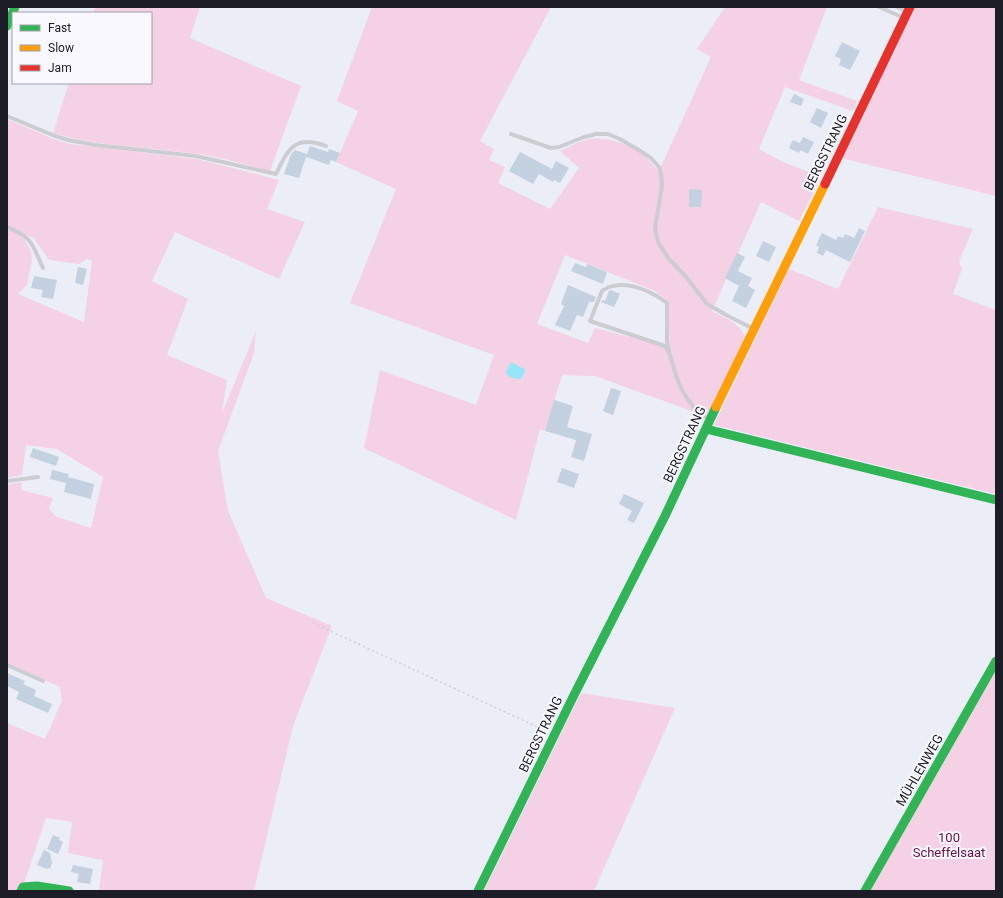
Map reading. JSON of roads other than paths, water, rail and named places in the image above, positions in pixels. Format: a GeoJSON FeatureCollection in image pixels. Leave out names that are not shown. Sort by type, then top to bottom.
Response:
{"type":"FeatureCollection","features":[{"type":"Feature","properties":{"kind":"street","name":"BERGSTRANG"},"geometry":{"type":"LineString","coordinates":[[478,891],[665,516],[710,419],[755,329],[907,12]]}},
{"type":"Feature","properties":{"kind":"street"},"geometry":{"type":"LineString","coordinates":[[7,26],[12,14]]}},
{"type":"Feature","properties":{"kind":"street"},"geometry":{"type":"LineString","coordinates":[[706,428],[996,500]]}},
{"type":"Feature","properties":{"kind":"street","name":"MÜHLENWEG"},"geometry":{"type":"LineString","coordinates":[[864,891],[996,661]]}},
{"type":"Feature","properties":{"kind":"street"},"geometry":{"type":"LineString","coordinates":[[21,891],[22,887],[37,886],[69,891]]}},
{"type":"Feature","properties":{"kind":"lane"},"geometry":{"type":"LineString","coordinates":[[879,7],[907,12]]}},
{"type":"Feature","properties":{"kind":"lane"},"geometry":{"type":"LineString","coordinates":[[897,7],[907,12]]}},
{"type":"Feature","properties":{"kind":"lane"},"geometry":{"type":"LineString","coordinates":[[7,116],[68,140],[95,145],[196,156],[276,174],[285,156],[291,148],[298,144],[306,141],[326,146]]}},
{"type":"Feature","properties":{"kind":"lane"},"geometry":{"type":"LineString","coordinates":[[511,134],[551,148],[596,134],[608,134],[620,139],[651,158],[659,168],[662,185],[655,229],[658,242],[668,259],[707,304],[755,329]]}},
{"type":"Feature","properties":{"kind":"lane"},"geometry":{"type":"LineString","coordinates":[[7,227],[29,239],[43,268]]}},
{"type":"Feature","properties":{"kind":"lane"},"geometry":{"type":"LineString","coordinates":[[669,351],[665,346],[590,321],[602,291],[612,286],[625,285],[653,294],[667,303],[667,341],[676,378],[695,408],[710,419]]}},
{"type":"Feature","properties":{"kind":"lane"},"geometry":{"type":"LineString","coordinates":[[7,481],[38,477]]}},
{"type":"Feature","properties":{"kind":"lane"},"geometry":{"type":"LineString","coordinates":[[7,665],[43,681]]}},
{"type":"Feature","properties":{"kind":"water"},"geometry":{"type":"Polygon","coordinates":[[[510,363],[524,369],[525,371],[521,379],[507,375],[506,373],[510,363]]]}},
{"type":"Feature","properties":{"kind":"park label","name":"100 Scheffelsaat"},"geometry":{"type":"Point","coordinates":[949,844]}}]}
